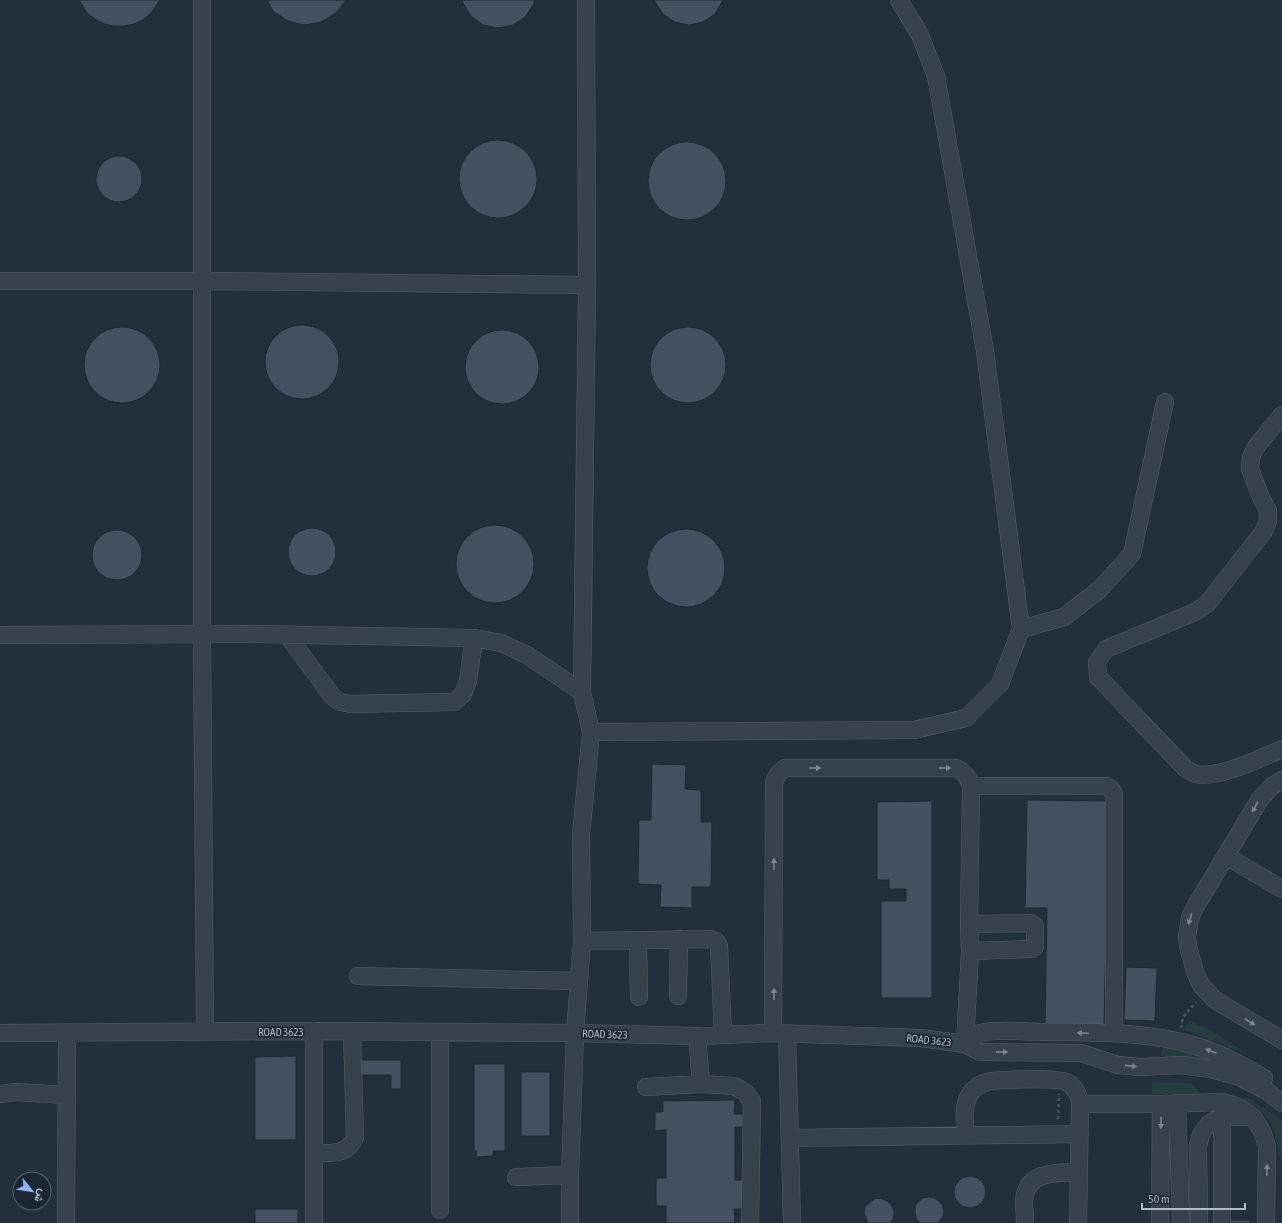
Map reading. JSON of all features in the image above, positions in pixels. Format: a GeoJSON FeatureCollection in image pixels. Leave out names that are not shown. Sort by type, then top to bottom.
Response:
{"type":"FeatureCollection","features":[{"type":"Feature","properties":{"kind":"street"},"geometry":{"type":"LineString","coordinates":[[0,1032],[67,1033],[210,1031],[204,879],[205,635],[202,281],[202,0]]}},
{"type":"Feature","properties":{"kind":"street"},"geometry":{"type":"LineString","coordinates":[[570,1223],[570,1175],[575,1033],[582,941],[581,835],[591,732],[582,692],[587,285],[586,0]]}},
{"type":"Feature","properties":{"kind":"street"},"geometry":{"type":"LineString","coordinates":[[591,732],[914,730],[966,718],[1000,684],[1021,629],[985,351],[936,76],[920,35],[899,0]]}},
{"type":"Feature","properties":{"kind":"street"},"geometry":{"type":"LineString","coordinates":[[0,281],[202,281],[587,285]]}},
{"type":"Feature","properties":{"kind":"street"},"geometry":{"type":"LineString","coordinates":[[1021,629],[1064,617],[1099,590],[1132,554],[1165,402]]}},
{"type":"Feature","properties":{"kind":"street"},"geometry":{"type":"LineString","coordinates":[[1282,415],[1256,447],[1251,457],[1250,469],[1268,511],[1268,521],[1264,531],[1207,604],[1196,612],[1181,619],[1106,648],[1097,662],[1098,677],[1185,768],[1195,774],[1211,775],[1232,769],[1282,749]]}},
{"type":"Feature","properties":{"kind":"street"},"geometry":{"type":"LineString","coordinates":[[0,635],[252,634],[474,638],[501,643],[527,655],[582,692]]}},
{"type":"Feature","properties":{"kind":"street"},"geometry":{"type":"LineString","coordinates":[[287,635],[333,698],[340,702],[350,704],[454,702],[463,694],[468,681],[474,638]]}},
{"type":"Feature","properties":{"kind":"street"},"geometry":{"type":"LineString","coordinates":[[792,1223],[790,1138],[780,1034],[774,782],[778,774],[785,768],[956,768],[963,771],[968,777],[971,786],[970,951],[965,1044]]}},
{"type":"Feature","properties":{"kind":"street"},"geometry":{"type":"LineString","coordinates":[[1282,780],[1265,792],[1194,909],[1188,927],[1188,946],[1198,979],[1205,990],[1216,1000],[1282,1040]]}},
{"type":"Feature","properties":{"kind":"street"},"geometry":{"type":"LineString","coordinates":[[971,786],[1106,786],[1111,789],[1114,794],[1114,1033]]}},
{"type":"Feature","properties":{"kind":"street"},"geometry":{"type":"LineString","coordinates":[[1226,856],[1282,889]]}},
{"type":"Feature","properties":{"kind":"street"},"geometry":{"type":"LineString","coordinates":[[969,924],[1032,923],[1035,926],[1035,947],[1032,949],[970,951]]}},
{"type":"Feature","properties":{"kind":"street"},"geometry":{"type":"LineString","coordinates":[[582,941],[679,939],[711,939],[716,941],[719,946],[723,1034]]}},
{"type":"Feature","properties":{"kind":"street"},"geometry":{"type":"LineString","coordinates":[[678,996],[679,939]]}},
{"type":"Feature","properties":{"kind":"street"},"geometry":{"type":"LineString","coordinates":[[638,940],[639,997]]}},
{"type":"Feature","properties":{"kind":"street"},"geometry":{"type":"LineString","coordinates":[[358,976],[580,981]]}},
{"type":"Feature","properties":{"kind":"street","name":"ROAD 3623"},"geometry":{"type":"LineString","coordinates":[[210,1031],[575,1033],[697,1036],[723,1034],[780,1034],[920,1038],[965,1044],[980,1052],[1081,1053],[1129,1066],[1140,1067],[1180,1065],[1211,1069],[1240,1077],[1267,1091],[1282,1103]]}},
{"type":"Feature","properties":{"kind":"street","name":"ROAD 3623"},"geometry":{"type":"LineString","coordinates":[[965,1044],[979,1033],[990,1032],[1018,1031],[1150,1035],[1194,1045],[1228,1058],[1282,1089]]}},
{"type":"Feature","properties":{"kind":"street"},"geometry":{"type":"LineString","coordinates":[[314,1032],[314,1223]]}},
{"type":"Feature","properties":{"kind":"street"},"geometry":{"type":"LineString","coordinates":[[314,1154],[345,1151],[352,1145],[355,1137],[352,1032]]}},
{"type":"Feature","properties":{"kind":"street"},"geometry":{"type":"LineString","coordinates":[[440,1032],[440,1210]]}},
{"type":"Feature","properties":{"kind":"street"},"geometry":{"type":"LineString","coordinates":[[66,1223],[67,1033]]}},
{"type":"Feature","properties":{"kind":"street"},"geometry":{"type":"LineString","coordinates":[[697,1036],[701,1084]]}},
{"type":"Feature","properties":{"kind":"street"},"geometry":{"type":"LineString","coordinates":[[966,1136],[966,1101],[974,1089],[987,1082],[1059,1080],[1070,1084],[1074,1088],[1080,1104],[1078,1223]]}},
{"type":"Feature","properties":{"kind":"street"},"geometry":{"type":"LineString","coordinates":[[646,1087],[701,1084],[734,1086],[745,1092],[752,1102],[750,1223]]}},
{"type":"Feature","properties":{"kind":"street"},"geometry":{"type":"LineString","coordinates":[[0,1094],[15,1092],[67,1095]]}},
{"type":"Feature","properties":{"kind":"street"},"geometry":{"type":"LineString","coordinates":[[1080,1104],[1223,1102],[1239,1107],[1253,1117],[1262,1131],[1267,1146],[1266,1223]]}},
{"type":"Feature","properties":{"kind":"street"},"geometry":{"type":"LineString","coordinates":[[1160,1223],[1169,1103]]}},
{"type":"Feature","properties":{"kind":"street"},"geometry":{"type":"LineString","coordinates":[[1169,1103],[1181,1223]]}},
{"type":"Feature","properties":{"kind":"street"},"geometry":{"type":"LineString","coordinates":[[1199,1223],[1199,1140],[1201,1134],[1209,1124],[1222,1118],[1253,1117]]}},
{"type":"Feature","properties":{"kind":"street"},"geometry":{"type":"LineString","coordinates":[[1222,1118],[1222,1223]]}},
{"type":"Feature","properties":{"kind":"street"},"geometry":{"type":"LineString","coordinates":[[790,1138],[1080,1134]]}},
{"type":"Feature","properties":{"kind":"street"},"geometry":{"type":"LineString","coordinates":[[1025,1223],[1024,1201],[1032,1182],[1044,1174],[1079,1172]]}},
{"type":"Feature","properties":{"kind":"street"},"geometry":{"type":"LineString","coordinates":[[516,1177],[570,1175]]}},
{"type":"Feature","properties":{"kind":"path"},"geometry":{"type":"LineString","coordinates":[[1178,1041],[1183,1017],[1205,990]]}},
{"type":"Feature","properties":{"kind":"green space"},"geometry":{"type":"Polygon","coordinates":[[[1189,1021],[1207,1028],[1251,1056],[1184,1030],[1189,1021]]]}},
{"type":"Feature","properties":{"kind":"green space"},"geometry":{"type":"Polygon","coordinates":[[[1168,1046],[1215,1061],[1165,1060],[1161,1055],[1163,1048],[1168,1046]]]}},
{"type":"Feature","properties":{"kind":"green space"},"geometry":{"type":"Polygon","coordinates":[[[1152,1082],[1192,1083],[1201,1095],[1152,1094],[1152,1082]]]}},
{"type":"Feature","properties":{"kind":"green space"},"geometry":{"type":"Polygon","coordinates":[[[1246,1097],[1282,1120],[1281,1159],[1279,1157],[1276,1138],[1270,1123],[1260,1111],[1244,1100],[1246,1097]]]}},
{"type":"Feature","properties":{"kind":"building"},"geometry":{"type":"Polygon","coordinates":[[[79,0],[160,0],[151,13],[143,20],[134,24],[114,26],[104,24],[95,19],[87,13],[79,0]]]}},
{"type":"Feature","properties":{"kind":"building"},"geometry":{"type":"Polygon","coordinates":[[[267,0],[346,0],[336,13],[321,22],[304,25],[288,21],[273,11],[267,0]]]}},
{"type":"Feature","properties":{"kind":"building"},"geometry":{"type":"Polygon","coordinates":[[[462,0],[535,0],[525,17],[513,25],[498,28],[483,25],[471,16],[462,0]]]}},
{"type":"Feature","properties":{"kind":"building"},"geometry":{"type":"Polygon","coordinates":[[[654,0],[723,0],[715,14],[703,22],[689,25],[675,22],[663,14],[654,0]]]}},
{"type":"Feature","properties":{"kind":"building"},"geometry":{"type":"Polygon","coordinates":[[[490,140],[506,140],[520,146],[531,157],[537,171],[537,187],[531,201],[520,212],[506,218],[490,218],[476,212],[465,201],[459,187],[459,171],[465,157],[476,146],[490,140]]]}},
{"type":"Feature","properties":{"kind":"building"},"geometry":{"type":"Polygon","coordinates":[[[679,142],[695,142],[709,148],[720,159],[726,173],[726,189],[720,203],[709,214],[695,220],[679,220],[665,214],[654,203],[648,189],[648,173],[654,159],[665,148],[679,142]]]}},
{"type":"Feature","properties":{"kind":"building"},"geometry":{"type":"Polygon","coordinates":[[[115,156],[123,156],[132,160],[138,166],[142,179],[138,192],[132,198],[123,202],[115,202],[106,198],[100,192],[96,183],[96,175],[100,166],[106,160],[115,156]]]}},
{"type":"Feature","properties":{"kind":"building"},"geometry":{"type":"Polygon","coordinates":[[[295,325],[309,325],[323,331],[333,341],[339,355],[337,376],[333,383],[323,393],[309,399],[295,399],[281,393],[271,383],[265,369],[265,355],[271,341],[281,331],[295,325]]]}},
{"type":"Feature","properties":{"kind":"building"},"geometry":{"type":"Polygon","coordinates":[[[122,327],[137,330],[149,338],[157,350],[160,365],[157,380],[149,392],[137,400],[122,403],[107,400],[95,392],[87,380],[84,365],[87,350],[95,338],[107,330],[122,327]]]}},
{"type":"Feature","properties":{"kind":"building"},"geometry":{"type":"Polygon","coordinates":[[[688,327],[703,330],[715,338],[723,350],[726,365],[723,380],[715,392],[703,400],[688,403],[673,400],[661,392],[653,380],[650,365],[653,350],[661,338],[673,330],[688,327]]]}},
{"type":"Feature","properties":{"kind":"building"},"geometry":{"type":"Polygon","coordinates":[[[495,330],[509,330],[523,336],[533,346],[539,360],[537,381],[533,388],[523,398],[509,404],[495,404],[481,398],[471,388],[465,374],[465,360],[471,346],[481,336],[495,330]]]}},
{"type":"Feature","properties":{"kind":"building"},"geometry":{"type":"Polygon","coordinates":[[[495,525],[510,528],[523,536],[531,549],[534,564],[531,579],[523,592],[510,600],[495,603],[480,600],[467,592],[459,579],[456,564],[459,549],[467,536],[480,528],[495,525]]]}},
{"type":"Feature","properties":{"kind":"building"},"geometry":{"type":"Polygon","coordinates":[[[312,528],[321,530],[329,535],[334,543],[336,552],[334,561],[329,569],[321,574],[312,576],[303,574],[295,569],[290,561],[288,552],[290,543],[295,535],[303,530],[312,528]]]}},
{"type":"Feature","properties":{"kind":"building"},"geometry":{"type":"Polygon","coordinates":[[[686,529],[701,532],[714,540],[722,553],[725,568],[722,583],[714,596],[701,604],[686,607],[671,604],[658,596],[650,583],[647,568],[650,553],[658,540],[671,532],[686,529]]]}},
{"type":"Feature","properties":{"kind":"building"},"geometry":{"type":"Polygon","coordinates":[[[117,530],[127,532],[135,537],[140,545],[142,555],[140,565],[135,573],[127,578],[117,580],[107,578],[99,573],[94,565],[92,555],[94,545],[99,537],[107,532],[117,530]]]}},
{"type":"Feature","properties":{"kind":"building"},"geometry":{"type":"Polygon","coordinates":[[[652,764],[686,765],[685,789],[701,790],[701,822],[712,822],[711,887],[692,887],[692,908],[660,907],[661,885],[638,884],[639,820],[651,820],[652,764]]]}},
{"type":"Feature","properties":{"kind":"building"},"geometry":{"type":"Polygon","coordinates":[[[1027,800],[1109,801],[1104,1027],[1045,1026],[1047,908],[1025,908],[1027,800]]]}},
{"type":"Feature","properties":{"kind":"building"},"geometry":{"type":"Polygon","coordinates":[[[932,801],[932,998],[881,998],[881,901],[906,901],[906,889],[889,889],[889,880],[877,880],[877,802],[932,801]]]}},
{"type":"Feature","properties":{"kind":"building"},"geometry":{"type":"Polygon","coordinates":[[[1126,967],[1157,968],[1155,1021],[1124,1020],[1126,967]]]}},
{"type":"Feature","properties":{"kind":"building"},"geometry":{"type":"Polygon","coordinates":[[[296,1056],[296,1140],[255,1140],[255,1057],[296,1056]]]}},
{"type":"Feature","properties":{"kind":"building"},"geometry":{"type":"Polygon","coordinates":[[[360,1060],[401,1060],[401,1089],[391,1089],[391,1075],[360,1075],[360,1060]]]}},
{"type":"Feature","properties":{"kind":"building"},"geometry":{"type":"Polygon","coordinates":[[[474,1064],[505,1064],[505,1151],[493,1151],[493,1156],[476,1157],[477,1151],[474,1151],[474,1064]]]}},
{"type":"Feature","properties":{"kind":"building"},"geometry":{"type":"Polygon","coordinates":[[[521,1072],[550,1072],[550,1136],[521,1136],[521,1072]]]}},
{"type":"Feature","properties":{"kind":"building"},"geometry":{"type":"Polygon","coordinates":[[[735,1100],[734,1114],[743,1114],[743,1127],[735,1127],[735,1180],[743,1180],[743,1209],[734,1209],[735,1223],[666,1223],[666,1206],[656,1206],[656,1178],[666,1178],[666,1130],[655,1131],[655,1112],[663,1112],[663,1101],[735,1100]]]}},
{"type":"Feature","properties":{"kind":"building"},"geometry":{"type":"Polygon","coordinates":[[[970,1176],[981,1181],[986,1192],[981,1203],[970,1208],[959,1203],[954,1192],[959,1181],[970,1176]]]}},
{"type":"Feature","properties":{"kind":"building"},"geometry":{"type":"Polygon","coordinates":[[[929,1197],[939,1201],[942,1205],[944,1211],[943,1217],[938,1223],[920,1223],[916,1218],[915,1206],[923,1198],[929,1197]]]}},
{"type":"Feature","properties":{"kind":"building"},"geometry":{"type":"Polygon","coordinates":[[[879,1198],[890,1203],[894,1213],[893,1219],[890,1223],[868,1223],[864,1213],[865,1207],[874,1199],[879,1198]]]}},
{"type":"Feature","properties":{"kind":"building"},"geometry":{"type":"Polygon","coordinates":[[[255,1209],[298,1209],[298,1223],[255,1223],[255,1209]]]}},
{"type":"Feature","properties":{"kind":"building"},"geometry":{"type":"Polygon","coordinates":[[[1228,1220],[1250,1220],[1250,1223],[1228,1223],[1228,1220]]]}}]}
